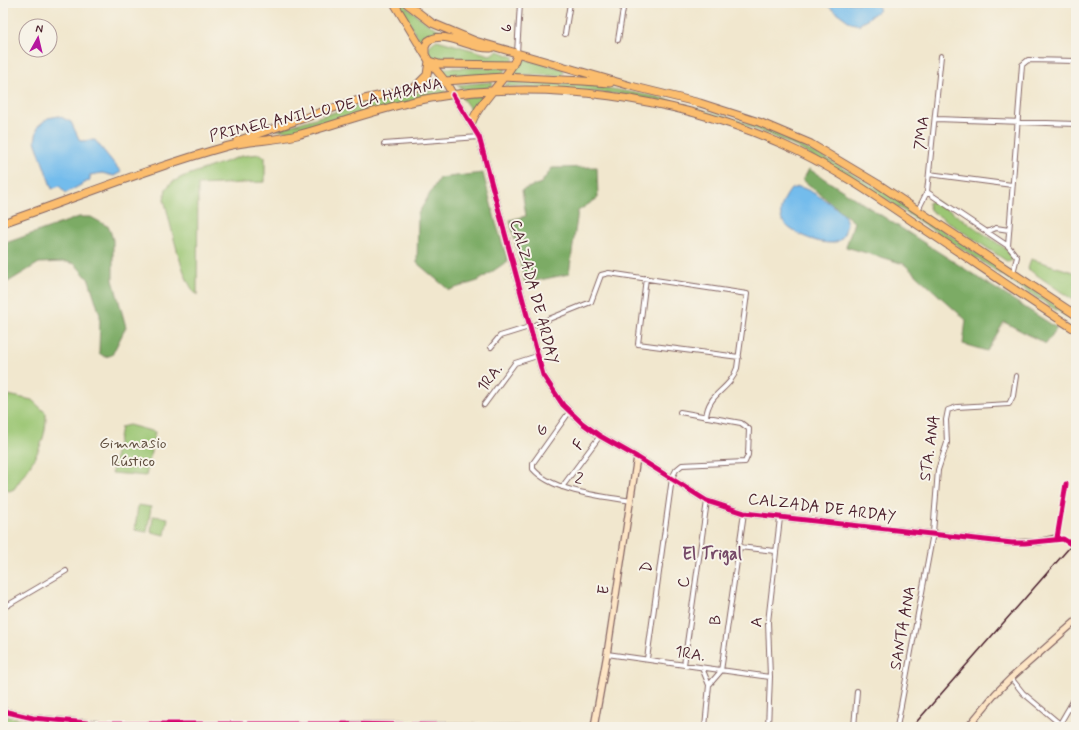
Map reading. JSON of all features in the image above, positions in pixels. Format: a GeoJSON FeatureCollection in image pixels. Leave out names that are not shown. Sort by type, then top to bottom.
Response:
{"type":"FeatureCollection","features":[{"type":"Feature","properties":{"kind":"highway"},"geometry":{"type":"LineString","coordinates":[[394,3],[427,58],[445,81],[453,95]]}},
{"type":"Feature","properties":{"kind":"highway"},"geometry":{"type":"LineString","coordinates":[[406,3],[432,23],[475,41],[631,86],[700,103],[759,122],[785,133],[845,163],[1076,315]]}},
{"type":"Feature","properties":{"kind":"highway"},"geometry":{"type":"LineString","coordinates":[[413,88],[427,75],[427,43],[436,37],[444,37],[482,48],[497,48]]}},
{"type":"Feature","properties":{"kind":"highway"},"geometry":{"type":"LineString","coordinates":[[472,122],[477,109],[513,65],[517,53]]}},
{"type":"Feature","properties":{"kind":"highway"},"geometry":{"type":"LineString","coordinates":[[427,58],[439,64],[513,65]]}},
{"type":"Feature","properties":{"kind":"highway","name":"PRIMER ANILLO DE LA HABANA"},"geometry":{"type":"LineString","coordinates":[[3,223],[205,153],[271,128],[351,102],[445,81],[503,77],[583,80],[631,86]]}},
{"type":"Feature","properties":{"kind":"highway"},"geometry":{"type":"LineString","coordinates":[[445,81],[462,91],[474,93],[516,91],[583,94],[626,98],[682,110],[781,144],[808,156],[869,192],[1076,330]]}},
{"type":"Feature","properties":{"kind":"highway","name":"PRIMER ANILLO DE LA HABANA"},"geometry":{"type":"LineString","coordinates":[[205,153],[244,143],[295,135],[382,108],[453,95],[474,93]]}},
{"type":"Feature","properties":{"kind":"highway"},"geometry":{"type":"LineString","coordinates":[[269,140],[271,128]]}},
{"type":"Feature","properties":{"kind":"street","name":"6"},"geometry":{"type":"LineString","coordinates":[[517,53],[520,3]]}},
{"type":"Feature","properties":{"kind":"street"},"geometry":{"type":"LineString","coordinates":[[565,34],[570,3]]}},
{"type":"Feature","properties":{"kind":"street"},"geometry":{"type":"LineString","coordinates":[[618,40],[624,3]]}},
{"type":"Feature","properties":{"kind":"street","name":"7MA"},"geometry":{"type":"LineString","coordinates":[[918,210],[927,192],[936,119],[941,56]]}},
{"type":"Feature","properties":{"kind":"street"},"geometry":{"type":"LineString","coordinates":[[1008,246],[1022,65],[1028,60],[1076,61]]}},
{"type":"Feature","properties":{"kind":"street","name":"CALZADA DE ARDAY"},"geometry":{"type":"LineString","coordinates":[[453,95],[472,122],[479,137],[543,375],[570,411],[600,436],[638,457],[707,501],[744,513],[1026,543],[1057,538]]}},
{"type":"Feature","properties":{"kind":"street"},"geometry":{"type":"LineString","coordinates":[[936,119],[1076,124]]}},
{"type":"Feature","properties":{"kind":"street"},"geometry":{"type":"LineString","coordinates":[[384,144],[479,137]]}},
{"type":"Feature","properties":{"kind":"street"},"geometry":{"type":"LineString","coordinates":[[929,174],[1012,185]]}},
{"type":"Feature","properties":{"kind":"street"},"geometry":{"type":"LineString","coordinates":[[927,192],[1008,246],[1017,257],[1013,273]]}},
{"type":"Feature","properties":{"kind":"street"},"geometry":{"type":"LineString","coordinates":[[987,232],[996,228],[1009,230]]}},
{"type":"Feature","properties":{"kind":"street"},"geometry":{"type":"LineString","coordinates":[[491,347],[500,336],[529,327],[591,302],[601,275],[609,273],[747,294],[739,356],[734,377],[724,389],[711,400],[707,407],[706,417]]}},
{"type":"Feature","properties":{"kind":"street"},"geometry":{"type":"LineString","coordinates":[[646,278],[638,344],[739,356]]}},
{"type":"Feature","properties":{"kind":"street","name":"1RA."},"geometry":{"type":"LineString","coordinates":[[484,405],[515,363],[537,356]]}},
{"type":"Feature","properties":{"kind":"street","name":"STA. ANA"},"geometry":{"type":"LineString","coordinates":[[933,533],[938,470],[947,443],[946,420],[948,410],[957,407],[1009,404],[1013,396],[1016,376]]}},
{"type":"Feature","properties":{"kind":"street","name":"G"},"geometry":{"type":"LineString","coordinates":[[533,463],[570,411]]}},
{"type":"Feature","properties":{"kind":"street"},"geometry":{"type":"LineString","coordinates":[[672,478],[676,470],[682,465],[745,462],[748,455],[749,429],[741,423],[680,412]]}},
{"type":"Feature","properties":{"kind":"street","name":"F"},"geometry":{"type":"LineString","coordinates":[[562,487],[600,436]]}},
{"type":"Feature","properties":{"kind":"street","name":"E"},"geometry":{"type":"LineString","coordinates":[[594,727],[608,654],[638,457]]}},
{"type":"Feature","properties":{"kind":"street","name":"2"},"geometry":{"type":"LineString","coordinates":[[533,463],[534,471],[562,487],[577,492],[631,501]]}},
{"type":"Feature","properties":{"kind":"street","name":"D"},"geometry":{"type":"LineString","coordinates":[[647,659],[672,478]]}},
{"type":"Feature","properties":{"kind":"street"},"geometry":{"type":"LineString","coordinates":[[1066,484],[1057,538],[1070,542],[1076,547]]}},
{"type":"Feature","properties":{"kind":"street","name":"C"},"geometry":{"type":"LineString","coordinates":[[684,665],[707,501]]}},
{"type":"Feature","properties":{"kind":"street","name":"B"},"geometry":{"type":"LineString","coordinates":[[721,671],[744,513]]}},
{"type":"Feature","properties":{"kind":"street","name":"A"},"geometry":{"type":"LineString","coordinates":[[768,727],[770,677],[768,622],[780,518]]}},
{"type":"Feature","properties":{"kind":"street","name":"SANTA ANA"},"geometry":{"type":"LineString","coordinates":[[897,727],[933,533]]}},
{"type":"Feature","properties":{"kind":"street"},"geometry":{"type":"LineString","coordinates":[[739,547],[775,551]]}},
{"type":"Feature","properties":{"kind":"street"},"geometry":{"type":"LineString","coordinates":[[3,608],[66,571]]}},
{"type":"Feature","properties":{"kind":"street"},"geometry":{"type":"LineString","coordinates":[[968,727],[996,692],[1076,621]]}},
{"type":"Feature","properties":{"kind":"street","name":"1RA."},"geometry":{"type":"LineString","coordinates":[[608,654],[770,677]]}},
{"type":"Feature","properties":{"kind":"street"},"geometry":{"type":"LineString","coordinates":[[702,668],[709,685],[705,727]]}},
{"type":"Feature","properties":{"kind":"street"},"geometry":{"type":"LineString","coordinates":[[709,685],[721,671]]}},
{"type":"Feature","properties":{"kind":"street"},"geometry":{"type":"LineString","coordinates":[[1011,678],[1023,693],[1059,725],[1075,727]]}},
{"type":"Feature","properties":{"kind":"street"},"geometry":{"type":"LineString","coordinates":[[854,727],[857,691]]}},
{"type":"Feature","properties":{"kind":"street"},"geometry":{"type":"LineString","coordinates":[[1059,725],[1076,696]]}},
{"type":"Feature","properties":{"kind":"street"},"geometry":{"type":"LineString","coordinates":[[3,711],[33,718],[79,723],[544,727]]}},
{"type":"Feature","properties":{"kind":"green space"},"geometry":{"type":"Polygon","coordinates":[[[398,3],[402,3],[428,24],[451,36],[435,35],[428,38],[422,45],[398,3]]]}},
{"type":"Feature","properties":{"kind":"green space"},"geometry":{"type":"Polygon","coordinates":[[[437,40],[490,55],[498,51],[514,57],[512,62],[442,62],[434,58],[429,52],[432,43],[437,40]]]}},
{"type":"Feature","properties":{"kind":"green space"},"geometry":{"type":"Polygon","coordinates":[[[524,59],[563,69],[564,73],[561,76],[511,74],[524,59]]]}},
{"type":"Feature","properties":{"kind":"green space"},"geometry":{"type":"Polygon","coordinates":[[[439,68],[506,68],[503,75],[450,80],[439,68]]]}},
{"type":"Feature","properties":{"kind":"green space"},"geometry":{"type":"Polygon","coordinates":[[[510,81],[583,84],[658,97],[727,116],[772,132],[835,163],[891,196],[1076,319],[1076,323],[873,191],[796,147],[770,135],[726,119],[654,100],[621,94],[504,86],[510,81]]]}},
{"type":"Feature","properties":{"kind":"green space"},"geometry":{"type":"Polygon","coordinates":[[[492,82],[493,85],[485,89],[474,90],[464,89],[456,85],[492,82]]]}},
{"type":"Feature","properties":{"kind":"green space"},"geometry":{"type":"Polygon","coordinates":[[[442,88],[447,94],[299,132],[276,130],[368,102],[442,88]]]}},
{"type":"Feature","properties":{"kind":"green space"},"geometry":{"type":"Polygon","coordinates":[[[485,95],[472,111],[462,98],[485,95]]]}},
{"type":"Feature","properties":{"kind":"green space"},"geometry":{"type":"Polygon","coordinates":[[[260,154],[265,157],[265,182],[198,185],[197,295],[186,278],[177,250],[164,199],[166,189],[171,183],[182,177],[242,156],[260,154]]]}},
{"type":"Feature","properties":{"kind":"green space"},"geometry":{"type":"Polygon","coordinates":[[[597,167],[598,198],[578,211],[569,274],[525,283],[510,220],[526,216],[522,190],[541,183],[552,168],[597,167]]]}},
{"type":"Feature","properties":{"kind":"green space"},"geometry":{"type":"Polygon","coordinates":[[[809,169],[1057,328],[1046,344],[1004,322],[987,351],[963,344],[966,320],[904,264],[846,247],[854,222],[803,180],[809,169]]]}},
{"type":"Feature","properties":{"kind":"green space"},"geometry":{"type":"Polygon","coordinates":[[[483,173],[508,261],[478,281],[449,290],[417,263],[418,214],[439,178],[483,173]]]}},
{"type":"Feature","properties":{"kind":"green space"},"geometry":{"type":"Polygon","coordinates":[[[934,200],[1012,253],[1013,260],[1008,262],[930,210],[928,203],[934,200]]]}},
{"type":"Feature","properties":{"kind":"green space"},"geometry":{"type":"Polygon","coordinates":[[[79,217],[91,217],[109,227],[113,240],[113,280],[126,327],[112,355],[105,357],[99,353],[100,315],[89,280],[75,264],[67,262],[39,263],[3,285],[3,244],[79,217]]]}},
{"type":"Feature","properties":{"kind":"green space"},"geometry":{"type":"Polygon","coordinates":[[[1031,259],[1076,273],[1076,302],[1028,269],[1031,259]]]}},
{"type":"Feature","properties":{"kind":"green space"},"geometry":{"type":"Polygon","coordinates":[[[3,394],[32,400],[46,413],[44,435],[37,454],[14,489],[9,491],[3,488],[3,394]]]}},
{"type":"Feature","properties":{"kind":"green space","name":"Gimnasio Rústico"},"geometry":{"type":"Polygon","coordinates":[[[129,425],[155,432],[146,476],[112,473],[121,427],[129,425]]]}},
{"type":"Feature","properties":{"kind":"green space"},"geometry":{"type":"Polygon","coordinates":[[[138,505],[151,507],[147,532],[135,530],[138,505]]]}},
{"type":"Feature","properties":{"kind":"green space"},"geometry":{"type":"Polygon","coordinates":[[[153,516],[168,518],[165,535],[151,532],[153,516]]]}},
{"type":"Feature","properties":{"kind":"green space"},"geometry":{"type":"Polygon","coordinates":[[[3,716],[71,727],[3,727],[3,716]]]}},
{"type":"Feature","properties":{"kind":"water"},"geometry":{"type":"Polygon","coordinates":[[[824,3],[874,3],[879,7],[879,10],[859,25],[851,23],[824,3]]]}},
{"type":"Feature","properties":{"kind":"water"},"geometry":{"type":"Polygon","coordinates":[[[59,116],[71,122],[80,141],[95,140],[121,172],[114,176],[102,173],[90,175],[90,180],[66,193],[59,186],[52,189],[35,141],[38,126],[48,118],[59,116]]]}},
{"type":"Feature","properties":{"kind":"water"},"geometry":{"type":"Polygon","coordinates":[[[798,187],[809,190],[844,215],[847,224],[844,234],[839,241],[830,243],[804,237],[789,228],[783,222],[781,210],[783,202],[791,189],[798,187]]]}},
{"type":"Feature","properties":{"kind":"railway"},"geometry":{"type":"LineString","coordinates":[[912,727],[1076,540]]}},
{"type":"Feature","properties":{"kind":"cycle path"},"geometry":{"type":"LineString","coordinates":[[453,95],[479,137],[543,375],[563,405],[582,423],[600,436],[637,457],[707,501],[744,513],[1012,543],[1063,539],[1076,547]]}},
{"type":"Feature","properties":{"kind":"cycle path"},"geometry":{"type":"LineString","coordinates":[[1057,538],[1066,484]]}},
{"type":"Feature","properties":{"kind":"cycle path"},"geometry":{"type":"LineString","coordinates":[[3,711],[33,718],[99,724],[338,724],[544,727]]}},
{"type":"Feature","properties":{"kind":"district","name":"El Trigal"},"geometry":{"type":"Point","coordinates":[712,554]}}]}
